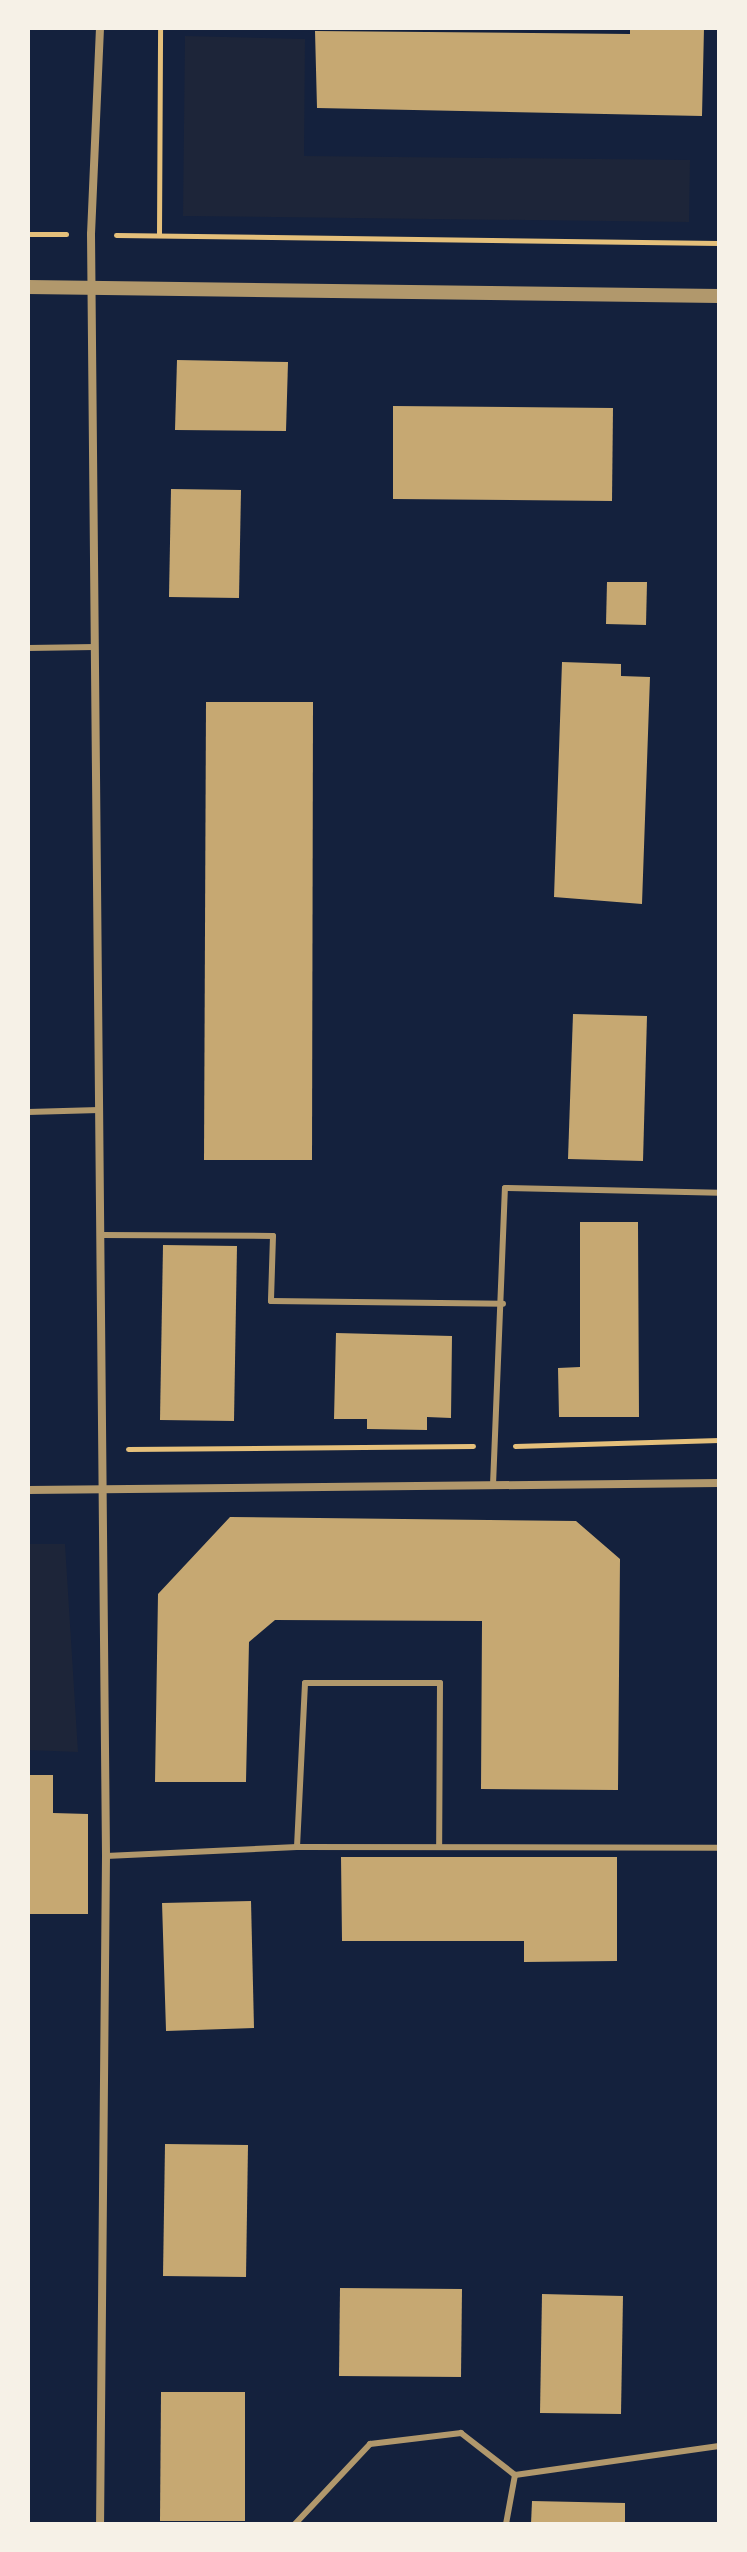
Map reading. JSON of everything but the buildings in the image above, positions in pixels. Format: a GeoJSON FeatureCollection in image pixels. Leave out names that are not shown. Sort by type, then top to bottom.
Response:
{"type":"FeatureCollection","features":[{"type":"Feature","properties":{"kind":"street"},"geometry":{"type":"LineString","coordinates":[[100,28],[91,288],[106,1856],[100,2524]]}},
{"type":"Feature","properties":{"kind":"street"},"geometry":{"type":"LineString","coordinates":[[28,287],[719,296]]}},
{"type":"Feature","properties":{"kind":"street"},"geometry":{"type":"LineString","coordinates":[[28,1490],[719,1483]]}},
{"type":"Feature","properties":{"kind":"lane"},"geometry":{"type":"LineString","coordinates":[[28,648],[95,647]]}},
{"type":"Feature","properties":{"kind":"lane"},"geometry":{"type":"LineString","coordinates":[[28,1112],[99,1110]]}},
{"type":"Feature","properties":{"kind":"lane"},"geometry":{"type":"LineString","coordinates":[[493,1485],[498,1446],[505,1188],[719,1193]]}},
{"type":"Feature","properties":{"kind":"lane"},"geometry":{"type":"LineString","coordinates":[[101,1235],[273,1236],[271,1301],[503,1304]]}},
{"type":"Feature","properties":{"kind":"lane"},"geometry":{"type":"LineString","coordinates":[[297,1847],[305,1683],[440,1683],[439,1847]]}},
{"type":"Feature","properties":{"kind":"lane"},"geometry":{"type":"LineString","coordinates":[[106,1856],[297,1847],[719,1848]]}},
{"type":"Feature","properties":{"kind":"lane"},"geometry":{"type":"LineString","coordinates":[[295,2524],[370,2444],[461,2433],[515,2475],[719,2446]]}},
{"type":"Feature","properties":{"kind":"lane"},"geometry":{"type":"LineString","coordinates":[[506,2524],[515,2475]]}},
{"type":"Feature","properties":{"kind":"path"},"geometry":{"type":"LineString","coordinates":[[160,28],[159,235],[719,243]]}},
{"type":"Feature","properties":{"kind":"path"},"geometry":{"type":"LineString","coordinates":[[103,1449],[498,1446],[719,1440]]}},
{"type":"Feature","properties":{"kind":"shaded area"},"geometry":{"type":"Polygon","coordinates":[[[185,36],[305,39],[304,156],[690,160],[689,222],[183,216],[185,36]]]}},
{"type":"Feature","properties":{"kind":"shaded area"},"geometry":{"type":"Polygon","coordinates":[[[28,1544],[65,1544],[78,1752],[28,1750],[28,1544]]]}}]}
